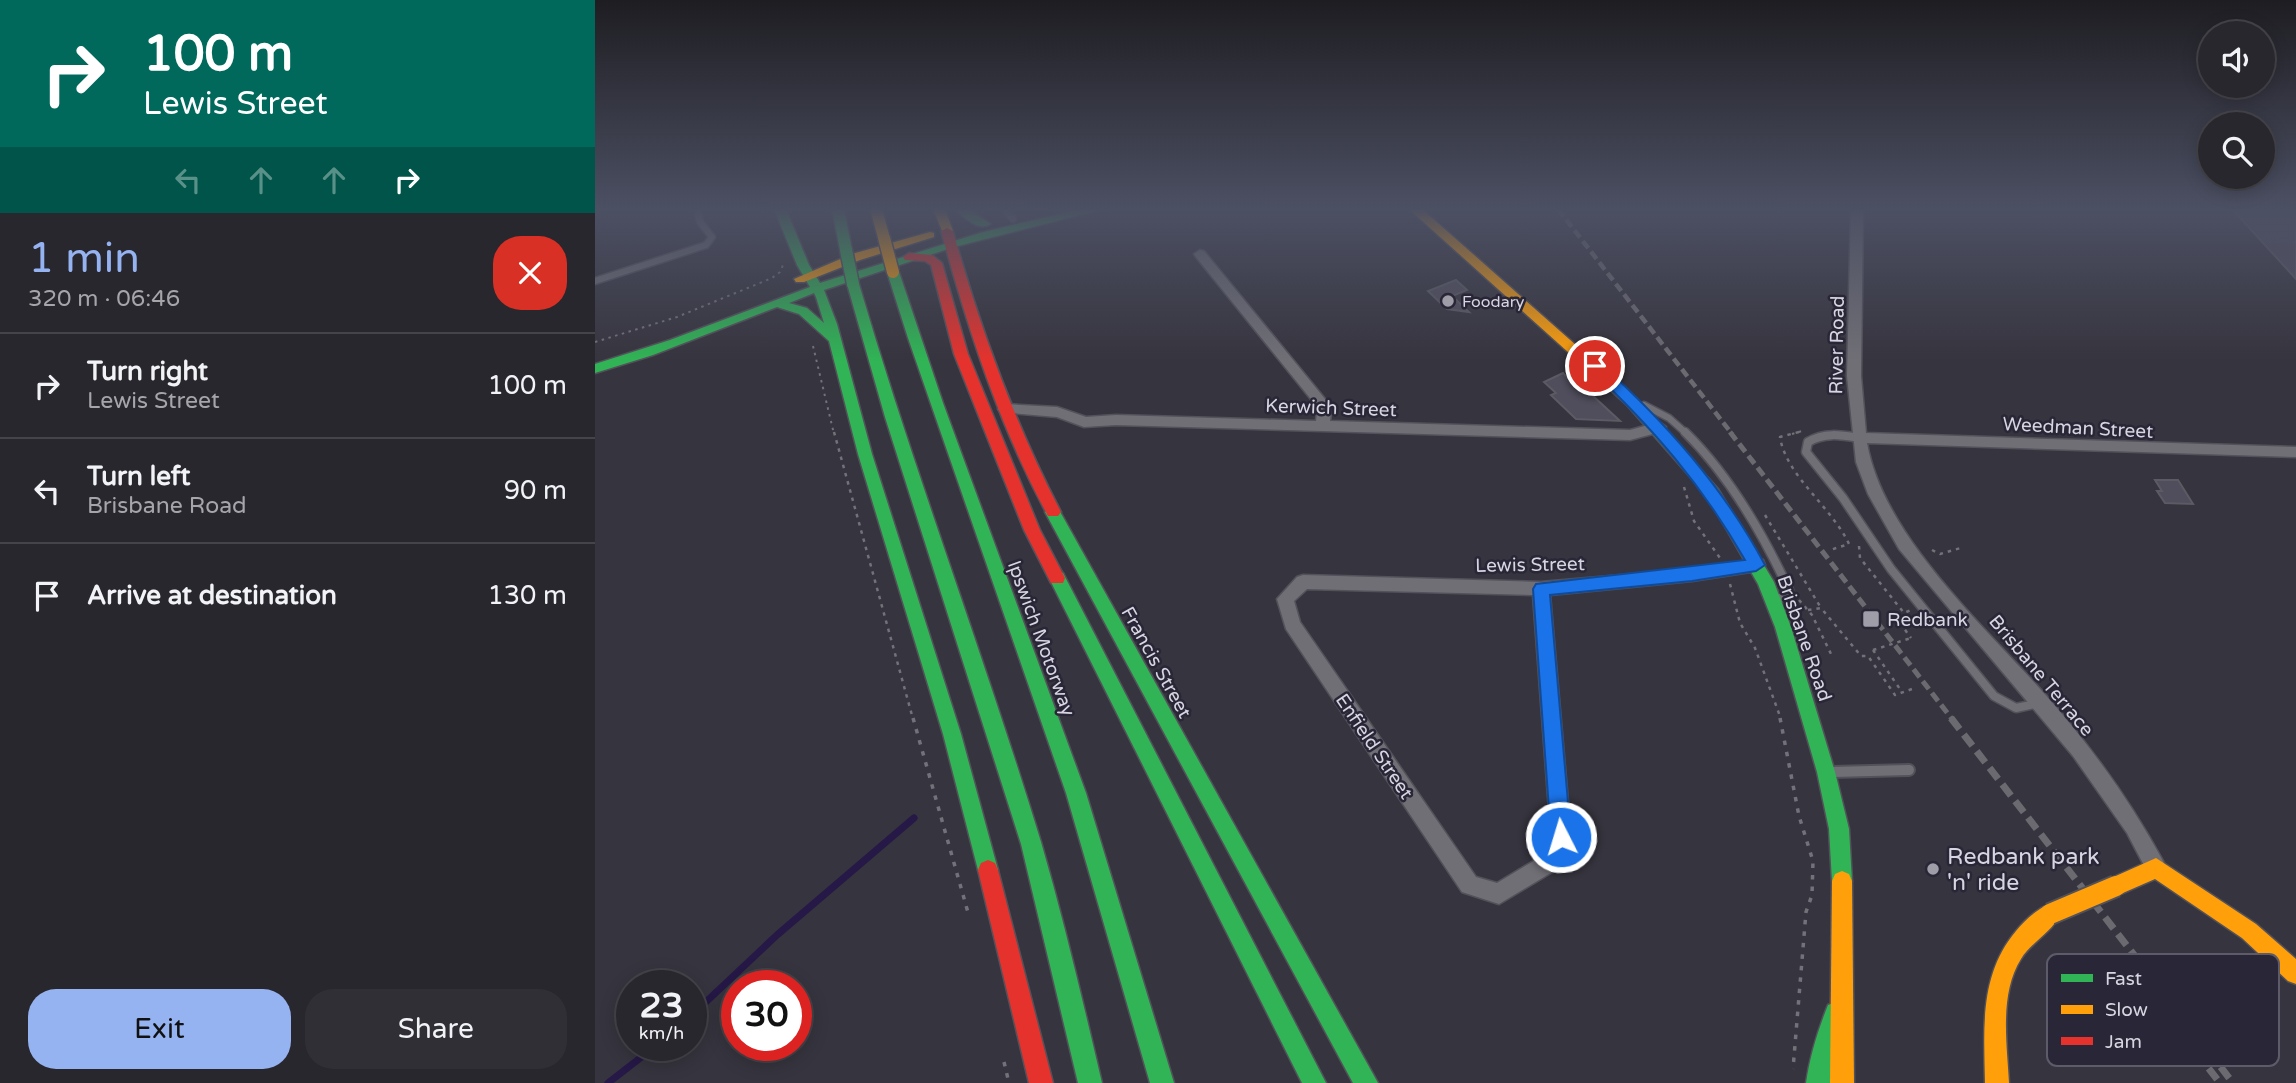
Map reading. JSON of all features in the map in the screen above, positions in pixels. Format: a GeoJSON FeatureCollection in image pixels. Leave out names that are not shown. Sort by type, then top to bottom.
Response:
{"type":"FeatureCollection","features":[{"type":"Feature","properties":{"kind":"main road"},"geometry":{"type":"LineString","coordinates":[[804,260],[835,339],[865,454],[955,747],[1041,1083]]}},
{"type":"Feature","properties":{"kind":"main road"},"geometry":{"type":"LineString","coordinates":[[848,260],[899,449],[1010,775],[1041,877],[1090,1083]]}},
{"type":"Feature","properties":{"kind":"main road"},"geometry":{"type":"LineString","coordinates":[[595,369],[681,341],[777,303],[859,260]]}},
{"type":"Feature","properties":{"kind":"main road","name":"Ipswich Motorway"},"geometry":{"type":"LineString","coordinates":[[890,260],[931,393],[1085,821],[1137,989],[1162,1083]]}},
{"type":"Feature","properties":{"kind":"main road"},"geometry":{"type":"LineString","coordinates":[[595,355],[680,329],[814,281],[899,260]]}},
{"type":"Feature","properties":{"kind":"main road"},"geometry":{"type":"LineString","coordinates":[[930,260],[936,263],[961,354],[1032,530],[1314,1083]]}},
{"type":"Feature","properties":{"kind":"main road","name":"Francis Street"},"geometry":{"type":"LineString","coordinates":[[955,260],[972,324],[1005,408],[1049,505],[1105,612],[1366,1083]]}},
{"type":"Feature","properties":{"kind":"main road","name":"Brisbane Road"},"geometry":{"type":"LineString","coordinates":[[1474,260],[1632,399],[1659,427],[1707,485],[1756,565],[1773,599],[1826,772],[1841,854],[1842,1083]]}},
{"type":"Feature","properties":{"kind":"main road"},"geometry":{"type":"LineString","coordinates":[[777,303],[799,306],[823,332],[835,339]]}},
{"type":"Feature","properties":{"kind":"main road"},"geometry":{"type":"LineString","coordinates":[[1997,1083],[1998,999],[2004,961],[2025,932],[2050,914],[2155,868],[2249,930],[2275,954]]}},
{"type":"Feature","properties":{"kind":"main road"},"geometry":{"type":"LineString","coordinates":[[2279,957],[2296,973]]}},
{"type":"Feature","properties":{"kind":"main road","name":"Brisbane Road"},"geometry":{"type":"LineString","coordinates":[[1818,1083],[1821,1059],[1841,1000]]}},
{"type":"Feature","properties":{"kind":"street"},"geometry":{"type":"LineString","coordinates":[[1204,260],[1320,402],[1324,413],[1322,426]]}},
{"type":"Feature","properties":{"kind":"street","name":"River Road"},"geometry":{"type":"LineString","coordinates":[[1856,260],[1854,376],[1859,438]]}},
{"type":"Feature","properties":{"kind":"street","name":"Kerwich Street"},"geometry":{"type":"LineString","coordinates":[[1005,408],[1033,413],[1073,414],[1084,422],[1116,420],[1630,435],[1659,427]]}},
{"type":"Feature","properties":{"kind":"street","name":"Weedman Street"},"geometry":{"type":"LineString","coordinates":[[1859,438],[2296,452]]}},
{"type":"Feature","properties":{"kind":"street","name":"Brisbane Terrace"},"geometry":{"type":"LineString","coordinates":[[1859,438],[1872,485],[1905,545],[2040,703],[2110,792],[2143,842],[2155,868]]}},
{"type":"Feature","properties":{"kind":"street","name":"Lewis Street"},"geometry":{"type":"LineString","coordinates":[[1303,582],[1541,589],[1692,575],[1756,565]]}},
{"type":"Feature","properties":{"kind":"street","name":"Enfield Street"},"geometry":{"type":"LineString","coordinates":[[1303,582],[1285,599],[1292,624],[1469,885],[1499,894],[1552,861],[1561,837],[1541,589]]}},
{"type":"Feature","properties":{"kind":"lane"},"geometry":{"type":"LineString","coordinates":[[595,281],[663,260]]}},
{"type":"Feature","properties":{"kind":"lane"},"geometry":{"type":"LineString","coordinates":[[1632,399],[1673,421],[1711,464],[1756,528],[1789,590],[1786,597],[1773,599]]}},
{"type":"Feature","properties":{"kind":"lane"},"geometry":{"type":"LineString","coordinates":[[1859,438],[1843,435],[1818,436],[1808,442],[1806,452],[1843,498],[1891,569],[1994,696],[2014,709],[2025,710],[2040,703]]}},
{"type":"Feature","properties":{"kind":"lane"},"geometry":{"type":"LineString","coordinates":[[1826,772],[1855,774],[1909,770]]}},
{"type":"Feature","properties":{"kind":"path"},"geometry":{"type":"LineString","coordinates":[[595,342],[677,317],[778,276]]}},
{"type":"Feature","properties":{"kind":"path"},"geometry":{"type":"LineString","coordinates":[[812,341],[844,475],[934,802],[970,919]]}},
{"type":"Feature","properties":{"kind":"path"},"geometry":{"type":"LineString","coordinates":[[1683,482],[1686,500],[1695,522],[1711,540],[1721,562]]}},
{"type":"Feature","properties":{"kind":"path"},"geometry":{"type":"LineString","coordinates":[[1932,551],[1940,554],[1963,547]]}},
{"type":"Feature","properties":{"kind":"path"},"geometry":{"type":"LineString","coordinates":[[1728,578],[1740,623],[1755,648],[1777,706],[1799,816],[1812,861],[1812,895],[1806,912],[1793,1071]]}},
{"type":"Feature","properties":{"kind":"path"},"geometry":{"type":"LineString","coordinates":[[1789,590],[1808,610],[1831,654]]}},
{"type":"Feature","properties":{"kind":"path"},"geometry":{"type":"LineString","coordinates":[[1808,610],[1821,608],[1861,656],[1868,656],[1895,695],[1912,689]]}},
{"type":"Feature","properties":{"kind":"path"},"geometry":{"type":"LineString","coordinates":[[1889,625],[1918,617]]}},
{"type":"Feature","properties":{"kind":"path"},"geometry":{"type":"LineString","coordinates":[[1900,622],[1911,638],[1873,650],[1902,692]]}},
{"type":"Feature","properties":{"kind":"path"},"geometry":{"type":"LineString","coordinates":[[1003,1058],[1009,1083]]}},
{"type":"Feature","properties":{"kind":"building"},"geometry":{"type":"Polygon","coordinates":[[[2278,260],[2296,260],[2296,279],[2278,260]]]}},
{"type":"Feature","properties":{"kind":"building"},"geometry":{"type":"Polygon","coordinates":[[[1456,280],[1467,290],[1452,296],[1469,312],[1447,309],[1428,291],[1456,280]]]}},
{"type":"Feature","properties":{"kind":"building"},"geometry":{"type":"Polygon","coordinates":[[[1563,373],[1575,385],[1579,383],[1620,421],[1576,419],[1551,395],[1556,393],[1544,382],[1563,373]]]}},
{"type":"Feature","properties":{"kind":"building"},"geometry":{"type":"Polygon","coordinates":[[[2155,480],[2178,480],[2193,504],[2165,503],[2157,491],[2162,491],[2155,480]]]}},
{"type":"Feature","properties":{"kind":"waterway"},"geometry":{"type":"LineString","coordinates":[[707,1001],[777,935],[914,818]]}},
{"type":"Feature","properties":{"kind":"waterway"},"geometry":{"type":"LineString","coordinates":[[608,1083],[636,1061]]}},
{"type":"Feature","properties":{"kind":"railway"},"geometry":{"type":"LineString","coordinates":[[1597,260],[1732,434]]}},
{"type":"Feature","properties":{"kind":"railway"},"geometry":{"type":"LineString","coordinates":[[1730,432],[1952,719]]}},
{"type":"Feature","properties":{"kind":"railway"},"geometry":{"type":"LineString","coordinates":[[1951,718],[2133,954]]}},
{"type":"Feature","properties":{"kind":"railway"},"geometry":{"type":"LineString","coordinates":[[2207,1066],[2220,1083]]}},
{"type":"Feature","properties":{"kind":"railway"},"geometry":{"type":"LineString","coordinates":[[2220,1066],[2233,1083]]}},
{"type":"Feature","properties":{"kind":"traffic: fast"},"geometry":{"type":"LineString","coordinates":[[801,260],[822,297],[831,324],[865,454],[952,734],[988,870]]}},
{"type":"Feature","properties":{"kind":"traffic: fast"},"geometry":{"type":"LineString","coordinates":[[848,260],[853,284]]}},
{"type":"Feature","properties":{"kind":"traffic: fast"},"geometry":{"type":"LineString","coordinates":[[595,369],[675,343],[806,292],[902,260]]}},
{"type":"Feature","properties":{"kind":"traffic: fast"},"geometry":{"type":"LineString","coordinates":[[893,272],[1076,793],[1162,1083]]}},
{"type":"Feature","properties":{"kind":"traffic: fast"},"geometry":{"type":"LineString","coordinates":[[853,284],[892,417],[1031,844],[1090,1083]]}},
{"type":"Feature","properties":{"kind":"traffic: fast"},"geometry":{"type":"LineString","coordinates":[[777,303],[803,311],[835,339]]}},
{"type":"Feature","properties":{"kind":"traffic: fast"},"geometry":{"type":"LineString","coordinates":[[1632,402],[1713,493],[1766,582],[1783,627],[1826,772],[1839,829],[1842,881]]}},
{"type":"Feature","properties":{"kind":"traffic: fast"},"geometry":{"type":"LineString","coordinates":[[1053,512],[1366,1083]]}},
{"type":"Feature","properties":{"kind":"traffic: fast"},"geometry":{"type":"LineString","coordinates":[[1057,578],[1314,1083]]}},
{"type":"Feature","properties":{"kind":"traffic: fast"},"geometry":{"type":"LineString","coordinates":[[1818,1083],[1821,1059],[1836,1013]]}},
{"type":"Feature","properties":{"kind":"traffic: slow"},"geometry":{"type":"LineString","coordinates":[[800,279],[850,260]]}},
{"type":"Feature","properties":{"kind":"traffic: slow"},"geometry":{"type":"LineString","coordinates":[[890,260],[893,272]]}},
{"type":"Feature","properties":{"kind":"traffic: slow"},"geometry":{"type":"LineString","coordinates":[[1472,260],[1632,402]]}},
{"type":"Feature","properties":{"kind":"traffic: slow"},"geometry":{"type":"LineString","coordinates":[[2116,886],[2156,868],[2249,931],[2275,954]]}},
{"type":"Feature","properties":{"kind":"traffic: slow"},"geometry":{"type":"LineString","coordinates":[[1842,881],[1842,1083]]}},
{"type":"Feature","properties":{"kind":"traffic: slow"},"geometry":{"type":"LineString","coordinates":[[2050,914],[2116,886]]}},
{"type":"Feature","properties":{"kind":"traffic: slow"},"geometry":{"type":"LineString","coordinates":[[1997,1083],[1996,1010],[2004,969],[2014,950],[2029,932],[2050,914]]}},
{"type":"Feature","properties":{"kind":"traffic: slow"},"geometry":{"type":"LineString","coordinates":[[2279,958],[2296,973]]}},
{"type":"Feature","properties":{"kind":"traffic: jam"},"geometry":{"type":"LineString","coordinates":[[930,260],[936,263],[961,354],[1032,530],[1057,578]]}},
{"type":"Feature","properties":{"kind":"traffic: jam"},"geometry":{"type":"LineString","coordinates":[[955,260],[1005,410],[1053,512]]}},
{"type":"Feature","properties":{"kind":"traffic: jam"},"geometry":{"type":"LineString","coordinates":[[988,870],[1041,1083]]}},
{"type":"Feature","properties":{"kind":"place","name":"Foodary"},"geometry":{"type":"Point","coordinates":[1448,301]}},
{"type":"Feature","properties":{"kind":"place","name":"Redbank"},"geometry":{"type":"Point","coordinates":[1871,619]}},
{"type":"Feature","properties":{"kind":"place","name":"Redbank park 'n' ride"},"geometry":{"type":"Point","coordinates":[1933,869]}},
{"type":"Feature","properties":{"kind":"route"},"geometry":{"type":"LineString","coordinates":[[1561,837],[1541,589],[1692,575],[1756,565],[1739,533],[1701,477],[1659,427],[1595,366]]}}]}
